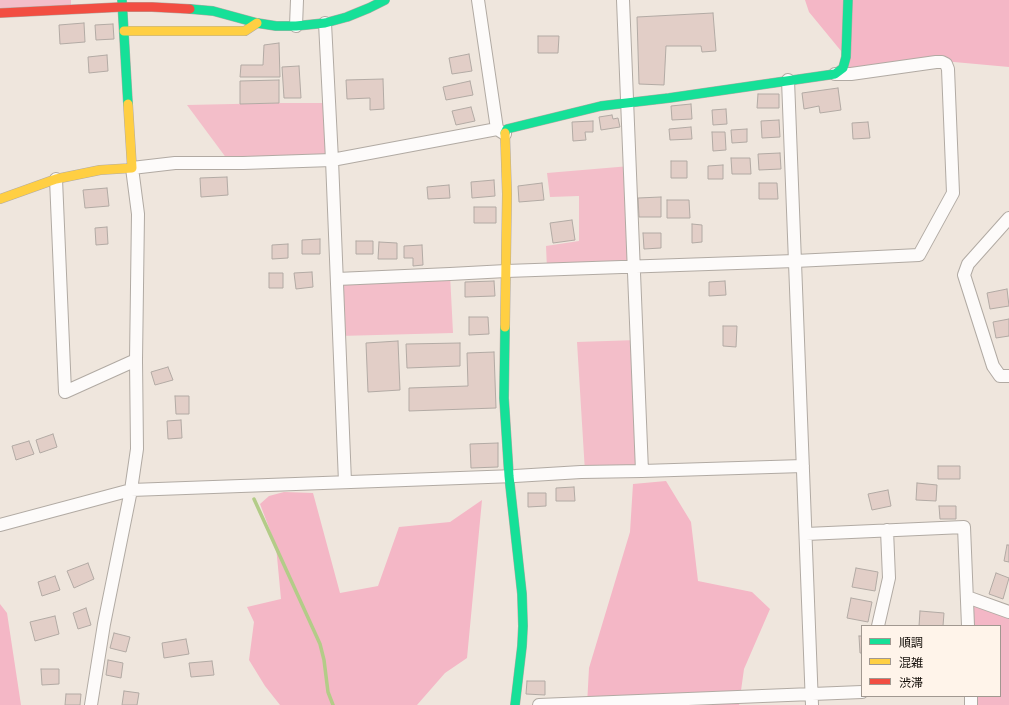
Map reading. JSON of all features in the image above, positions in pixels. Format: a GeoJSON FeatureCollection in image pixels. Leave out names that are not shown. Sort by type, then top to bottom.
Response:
{"type":"FeatureCollection","features":[{"type":"Feature","properties":{"kind":"street"},"geometry":{"type":"LineString","coordinates":[[296,26],[297,0]]}},
{"type":"Feature","properties":{"kind":"street"},"geometry":{"type":"LineString","coordinates":[[0,12],[122,3],[152,7],[207,10],[257,23],[276,26],[296,26],[325,23],[347,17],[385,0]]}},
{"type":"Feature","properties":{"kind":"street"},"geometry":{"type":"LineString","coordinates":[[478,0],[501,132],[508,194],[504,398],[509,476],[522,594],[523,626],[515,705]]}},
{"type":"Feature","properties":{"kind":"street"},"geometry":{"type":"LineString","coordinates":[[623,0],[642,471]]}},
{"type":"Feature","properties":{"kind":"street"},"geometry":{"type":"LineString","coordinates":[[835,74],[843,68],[846,57],[848,0]]}},
{"type":"Feature","properties":{"kind":"street"},"geometry":{"type":"LineString","coordinates":[[91,705],[104,624],[138,449],[136,360],[138,214],[132,168],[122,3]]}},
{"type":"Feature","properties":{"kind":"street"},"geometry":{"type":"LineString","coordinates":[[124,31],[245,31],[257,23]]}},
{"type":"Feature","properties":{"kind":"street"},"geometry":{"type":"LineString","coordinates":[[325,23],[345,482]]}},
{"type":"Feature","properties":{"kind":"street"},"geometry":{"type":"LineString","coordinates":[[0,199],[56,179],[100,170],[175,163],[243,163],[332,160],[501,132],[601,106],[668,98],[788,80],[835,74],[850,74],[936,62],[946,64],[948,69],[953,193],[919,255],[337,279]]}},
{"type":"Feature","properties":{"kind":"street"},"geometry":{"type":"LineString","coordinates":[[788,80],[812,700]]}},
{"type":"Feature","properties":{"kind":"street"},"geometry":{"type":"LineString","coordinates":[[56,179],[65,392],[136,360]]}},
{"type":"Feature","properties":{"kind":"street"},"geometry":{"type":"LineString","coordinates":[[1009,218],[968,264],[964,275],[993,366],[1000,376],[1009,376]]}},
{"type":"Feature","properties":{"kind":"street"},"geometry":{"type":"LineString","coordinates":[[0,525],[131,490],[581,472],[803,466]]}},
{"type":"Feature","properties":{"kind":"street"},"geometry":{"type":"LineString","coordinates":[[806,534],[964,527],[968,625]]}},
{"type":"Feature","properties":{"kind":"street"},"geometry":{"type":"LineString","coordinates":[[878,625],[889,578],[887,530]]}},
{"type":"Feature","properties":{"kind":"street"},"geometry":{"type":"LineString","coordinates":[[967,597],[1009,612]]}},
{"type":"Feature","properties":{"kind":"street"},"geometry":{"type":"LineString","coordinates":[[539,705],[812,700],[861,692]]}},
{"type":"Feature","properties":{"kind":"shaded area"},"geometry":{"type":"Polygon","coordinates":[[[0,0],[71,0],[71,9],[0,13],[0,0]]]}},
{"type":"Feature","properties":{"kind":"shaded area"},"geometry":{"type":"Polygon","coordinates":[[[805,0],[1009,0],[1009,67],[943,61],[843,68],[846,57],[809,12],[805,0]]]}},
{"type":"Feature","properties":{"kind":"shaded area"},"geometry":{"type":"Polygon","coordinates":[[[323,103],[332,154],[227,159],[187,105],[323,103]]]}},
{"type":"Feature","properties":{"kind":"shaded area"},"geometry":{"type":"Polygon","coordinates":[[[630,166],[634,266],[547,269],[546,246],[579,241],[579,196],[550,197],[547,173],[630,166]]]}},
{"type":"Feature","properties":{"kind":"shaded area"},"geometry":{"type":"Polygon","coordinates":[[[450,274],[453,333],[339,336],[340,279],[450,274]]]}},
{"type":"Feature","properties":{"kind":"shaded area"},"geometry":{"type":"Polygon","coordinates":[[[637,340],[642,471],[585,472],[577,342],[637,340]]]}},
{"type":"Feature","properties":{"kind":"shaded area"},"geometry":{"type":"Polygon","coordinates":[[[666,481],[691,522],[698,581],[752,592],[770,609],[744,669],[739,705],[587,705],[589,668],[630,532],[633,484],[666,481]]]}},
{"type":"Feature","properties":{"kind":"shaded area"},"geometry":{"type":"Polygon","coordinates":[[[284,492],[313,493],[340,593],[378,586],[399,527],[450,522],[482,500],[467,658],[445,673],[417,705],[280,705],[265,686],[249,660],[254,622],[247,607],[281,599],[276,546],[260,504],[269,496],[284,492]]]}},
{"type":"Feature","properties":{"kind":"shaded area"},"geometry":{"type":"Polygon","coordinates":[[[967,597],[1009,612],[1009,705],[971,705],[971,697],[1001,697],[1001,625],[968,625],[967,597]]]}},
{"type":"Feature","properties":{"kind":"shaded area"},"geometry":{"type":"Polygon","coordinates":[[[0,604],[7,613],[21,705],[0,705],[0,604]]]}},
{"type":"Feature","properties":{"kind":"building"},"geometry":{"type":"Polygon","coordinates":[[[713,13],[716,51],[702,52],[701,46],[666,46],[664,85],[639,84],[637,17],[713,13]]]}},
{"type":"Feature","properties":{"kind":"building"},"geometry":{"type":"Polygon","coordinates":[[[84,23],[85,42],[60,44],[59,25],[84,23]]]}},
{"type":"Feature","properties":{"kind":"building"},"geometry":{"type":"Polygon","coordinates":[[[113,24],[114,39],[96,40],[95,25],[113,24]]]}},
{"type":"Feature","properties":{"kind":"building"},"geometry":{"type":"Polygon","coordinates":[[[538,36],[559,36],[558,53],[538,53],[538,36]]]}},
{"type":"Feature","properties":{"kind":"building"},"geometry":{"type":"Polygon","coordinates":[[[279,43],[280,77],[240,77],[241,65],[263,65],[264,45],[279,43]]]}},
{"type":"Feature","properties":{"kind":"building"},"geometry":{"type":"Polygon","coordinates":[[[469,54],[472,71],[452,74],[449,58],[469,54]]]}},
{"type":"Feature","properties":{"kind":"building"},"geometry":{"type":"Polygon","coordinates":[[[107,55],[108,71],[89,73],[88,57],[107,55]]]}},
{"type":"Feature","properties":{"kind":"building"},"geometry":{"type":"Polygon","coordinates":[[[299,66],[301,98],[284,98],[282,67],[299,66]]]}},
{"type":"Feature","properties":{"kind":"building"},"geometry":{"type":"Polygon","coordinates":[[[383,79],[384,109],[370,110],[370,98],[347,99],[346,80],[383,79]]]}},
{"type":"Feature","properties":{"kind":"building"},"geometry":{"type":"Polygon","coordinates":[[[279,80],[279,103],[240,104],[240,81],[279,80]]]}},
{"type":"Feature","properties":{"kind":"building"},"geometry":{"type":"Polygon","coordinates":[[[470,81],[473,95],[446,100],[443,87],[470,81]]]}},
{"type":"Feature","properties":{"kind":"building"},"geometry":{"type":"Polygon","coordinates":[[[838,88],[841,110],[820,113],[819,106],[804,109],[802,93],[838,88]]]}},
{"type":"Feature","properties":{"kind":"building"},"geometry":{"type":"Polygon","coordinates":[[[758,94],[779,94],[779,108],[757,108],[758,94]]]}},
{"type":"Feature","properties":{"kind":"building"},"geometry":{"type":"Polygon","coordinates":[[[691,104],[692,119],[672,120],[671,106],[691,104]]]}},
{"type":"Feature","properties":{"kind":"building"},"geometry":{"type":"Polygon","coordinates":[[[471,107],[475,121],[456,125],[452,111],[471,107]]]}},
{"type":"Feature","properties":{"kind":"building"},"geometry":{"type":"Polygon","coordinates":[[[726,109],[727,124],[713,125],[712,110],[726,109]]]}},
{"type":"Feature","properties":{"kind":"building"},"geometry":{"type":"Polygon","coordinates":[[[612,115],[613,119],[618,118],[620,127],[601,130],[599,117],[612,115]]]}},
{"type":"Feature","properties":{"kind":"building"},"geometry":{"type":"Polygon","coordinates":[[[779,120],[780,137],[762,138],[761,121],[779,120]]]}},
{"type":"Feature","properties":{"kind":"building"},"geometry":{"type":"Polygon","coordinates":[[[593,121],[593,132],[585,132],[586,140],[573,141],[572,122],[593,121]]]}},
{"type":"Feature","properties":{"kind":"building"},"geometry":{"type":"Polygon","coordinates":[[[868,122],[870,138],[853,139],[852,123],[868,122]]]}},
{"type":"Feature","properties":{"kind":"building"},"geometry":{"type":"Polygon","coordinates":[[[691,127],[692,139],[670,140],[669,129],[691,127]]]}},
{"type":"Feature","properties":{"kind":"building"},"geometry":{"type":"Polygon","coordinates":[[[747,129],[747,142],[732,143],[731,130],[747,129]]]}},
{"type":"Feature","properties":{"kind":"building"},"geometry":{"type":"Polygon","coordinates":[[[712,132],[725,132],[726,150],[713,151],[712,132]]]}},
{"type":"Feature","properties":{"kind":"building"},"geometry":{"type":"Polygon","coordinates":[[[780,153],[781,169],[759,170],[758,154],[780,153]]]}},
{"type":"Feature","properties":{"kind":"building"},"geometry":{"type":"Polygon","coordinates":[[[731,158],[750,158],[751,174],[732,174],[731,158]]]}},
{"type":"Feature","properties":{"kind":"building"},"geometry":{"type":"Polygon","coordinates":[[[671,161],[687,161],[687,178],[671,178],[671,161]]]}},
{"type":"Feature","properties":{"kind":"building"},"geometry":{"type":"Polygon","coordinates":[[[723,165],[723,179],[708,179],[708,166],[723,165]]]}},
{"type":"Feature","properties":{"kind":"building"},"geometry":{"type":"Polygon","coordinates":[[[227,177],[228,195],[201,197],[200,178],[227,177]]]}},
{"type":"Feature","properties":{"kind":"building"},"geometry":{"type":"Polygon","coordinates":[[[494,180],[495,196],[472,198],[471,182],[494,180]]]}},
{"type":"Feature","properties":{"kind":"building"},"geometry":{"type":"Polygon","coordinates":[[[542,183],[544,200],[519,202],[518,186],[542,183]]]}},
{"type":"Feature","properties":{"kind":"building"},"geometry":{"type":"Polygon","coordinates":[[[759,183],[777,183],[778,199],[759,199],[759,183]]]}},
{"type":"Feature","properties":{"kind":"building"},"geometry":{"type":"Polygon","coordinates":[[[449,185],[450,198],[428,199],[427,187],[449,185]]]}},
{"type":"Feature","properties":{"kind":"building"},"geometry":{"type":"Polygon","coordinates":[[[107,188],[109,206],[85,208],[83,190],[107,188]]]}},
{"type":"Feature","properties":{"kind":"building"},"geometry":{"type":"Polygon","coordinates":[[[661,197],[661,217],[639,217],[638,198],[661,197]]]}},
{"type":"Feature","properties":{"kind":"building"},"geometry":{"type":"Polygon","coordinates":[[[667,200],[689,200],[690,218],[667,218],[667,200]]]}},
{"type":"Feature","properties":{"kind":"building"},"geometry":{"type":"Polygon","coordinates":[[[474,207],[496,207],[496,223],[474,223],[474,207]]]}},
{"type":"Feature","properties":{"kind":"building"},"geometry":{"type":"Polygon","coordinates":[[[572,220],[575,240],[553,243],[550,223],[572,220]]]}},
{"type":"Feature","properties":{"kind":"building"},"geometry":{"type":"Polygon","coordinates":[[[692,224],[702,225],[702,242],[692,243],[692,224]]]}},
{"type":"Feature","properties":{"kind":"building"},"geometry":{"type":"Polygon","coordinates":[[[107,227],[108,244],[96,245],[95,228],[107,227]]]}},
{"type":"Feature","properties":{"kind":"building"},"geometry":{"type":"Polygon","coordinates":[[[643,233],[661,233],[661,248],[644,249],[643,233]]]}},
{"type":"Feature","properties":{"kind":"building"},"geometry":{"type":"Polygon","coordinates":[[[320,239],[320,254],[302,254],[302,240],[320,239]]]}},
{"type":"Feature","properties":{"kind":"building"},"geometry":{"type":"Polygon","coordinates":[[[356,241],[373,241],[373,254],[356,254],[356,241]]]}},
{"type":"Feature","properties":{"kind":"building"},"geometry":{"type":"Polygon","coordinates":[[[379,242],[397,243],[397,259],[378,259],[379,242]]]}},
{"type":"Feature","properties":{"kind":"building"},"geometry":{"type":"Polygon","coordinates":[[[288,244],[288,258],[272,259],[272,245],[288,244]]]}},
{"type":"Feature","properties":{"kind":"building"},"geometry":{"type":"Polygon","coordinates":[[[422,245],[423,265],[413,266],[413,258],[404,258],[404,246],[422,245]]]}},
{"type":"Feature","properties":{"kind":"building"},"geometry":{"type":"Polygon","coordinates":[[[312,272],[313,287],[296,289],[294,273],[312,272]]]}},
{"type":"Feature","properties":{"kind":"building"},"geometry":{"type":"Polygon","coordinates":[[[269,273],[283,273],[283,288],[269,288],[269,273]]]}},
{"type":"Feature","properties":{"kind":"building"},"geometry":{"type":"Polygon","coordinates":[[[494,281],[495,296],[465,297],[465,282],[494,281]]]}},
{"type":"Feature","properties":{"kind":"building"},"geometry":{"type":"Polygon","coordinates":[[[725,281],[726,295],[709,296],[709,282],[725,281]]]}},
{"type":"Feature","properties":{"kind":"building"},"geometry":{"type":"Polygon","coordinates":[[[1007,289],[1009,306],[990,309],[987,293],[1007,289]]]}},
{"type":"Feature","properties":{"kind":"building"},"geometry":{"type":"Polygon","coordinates":[[[469,317],[488,317],[489,334],[469,335],[469,317]]]}},
{"type":"Feature","properties":{"kind":"building"},"geometry":{"type":"Polygon","coordinates":[[[1009,319],[1009,336],[996,338],[993,322],[1009,319]]]}},
{"type":"Feature","properties":{"kind":"building"},"geometry":{"type":"Polygon","coordinates":[[[723,326],[737,326],[736,347],[723,346],[723,326]]]}},
{"type":"Feature","properties":{"kind":"building"},"geometry":{"type":"Polygon","coordinates":[[[398,341],[400,390],[368,392],[366,343],[398,341]]]}},
{"type":"Feature","properties":{"kind":"building"},"geometry":{"type":"Polygon","coordinates":[[[460,343],[460,366],[407,368],[406,344],[460,343]]]}},
{"type":"Feature","properties":{"kind":"building"},"geometry":{"type":"Polygon","coordinates":[[[494,352],[496,408],[409,411],[409,388],[468,386],[467,353],[494,352]]]}},
{"type":"Feature","properties":{"kind":"building"},"geometry":{"type":"Polygon","coordinates":[[[168,367],[173,380],[155,385],[151,372],[168,367]]]}},
{"type":"Feature","properties":{"kind":"building"},"geometry":{"type":"Polygon","coordinates":[[[175,396],[189,396],[189,414],[176,414],[175,396]]]}},
{"type":"Feature","properties":{"kind":"building"},"geometry":{"type":"Polygon","coordinates":[[[181,420],[182,438],[168,439],[167,421],[181,420]]]}},
{"type":"Feature","properties":{"kind":"building"},"geometry":{"type":"Polygon","coordinates":[[[53,434],[57,447],[40,453],[36,440],[53,434]]]}},
{"type":"Feature","properties":{"kind":"building"},"geometry":{"type":"Polygon","coordinates":[[[29,441],[34,454],[16,460],[12,446],[29,441]]]}},
{"type":"Feature","properties":{"kind":"building"},"geometry":{"type":"Polygon","coordinates":[[[498,443],[498,467],[471,468],[470,444],[498,443]]]}},
{"type":"Feature","properties":{"kind":"building"},"geometry":{"type":"Polygon","coordinates":[[[938,466],[960,466],[960,479],[938,479],[938,466]]]}},
{"type":"Feature","properties":{"kind":"building"},"geometry":{"type":"Polygon","coordinates":[[[917,483],[937,485],[936,501],[916,500],[917,483]]]}},
{"type":"Feature","properties":{"kind":"building"},"geometry":{"type":"Polygon","coordinates":[[[574,487],[575,501],[556,501],[556,488],[574,487]]]}},
{"type":"Feature","properties":{"kind":"building"},"geometry":{"type":"Polygon","coordinates":[[[888,490],[891,506],[872,510],[868,494],[888,490]]]}},
{"type":"Feature","properties":{"kind":"building"},"geometry":{"type":"Polygon","coordinates":[[[528,493],[546,493],[546,506],[528,507],[528,493]]]}},
{"type":"Feature","properties":{"kind":"building"},"geometry":{"type":"Polygon","coordinates":[[[939,506],[956,506],[956,519],[940,519],[939,506]]]}},
{"type":"Feature","properties":{"kind":"building"},"geometry":{"type":"Polygon","coordinates":[[[1007,545],[1009,545],[1009,562],[1004,561],[1007,545]]]}},
{"type":"Feature","properties":{"kind":"building"},"geometry":{"type":"Polygon","coordinates":[[[88,563],[94,579],[74,588],[67,571],[88,563]]]}},
{"type":"Feature","properties":{"kind":"building"},"geometry":{"type":"Polygon","coordinates":[[[856,568],[878,572],[875,591],[852,587],[856,568]]]}},
{"type":"Feature","properties":{"kind":"building"},"geometry":{"type":"Polygon","coordinates":[[[996,573],[1009,578],[1003,599],[989,594],[996,573]]]}},
{"type":"Feature","properties":{"kind":"building"},"geometry":{"type":"Polygon","coordinates":[[[55,576],[60,590],[42,596],[38,582],[55,576]]]}},
{"type":"Feature","properties":{"kind":"building"},"geometry":{"type":"Polygon","coordinates":[[[851,598],[872,602],[868,622],[847,618],[851,598]]]}},
{"type":"Feature","properties":{"kind":"building"},"geometry":{"type":"Polygon","coordinates":[[[86,608],[91,625],[78,629],[73,613],[86,608]]]}},
{"type":"Feature","properties":{"kind":"building"},"geometry":{"type":"Polygon","coordinates":[[[920,611],[944,613],[943,625],[919,625],[920,611]]]}},
{"type":"Feature","properties":{"kind":"building"},"geometry":{"type":"Polygon","coordinates":[[[55,616],[59,634],[35,641],[30,622],[55,616]]]}},
{"type":"Feature","properties":{"kind":"building"},"geometry":{"type":"Polygon","coordinates":[[[114,633],[130,637],[126,652],[110,648],[114,633]]]}},
{"type":"Feature","properties":{"kind":"building"},"geometry":{"type":"Polygon","coordinates":[[[859,636],[861,636],[861,653],[859,636]]]}},
{"type":"Feature","properties":{"kind":"building"},"geometry":{"type":"Polygon","coordinates":[[[186,639],[189,654],[164,658],[162,643],[186,639]]]}},
{"type":"Feature","properties":{"kind":"building"},"geometry":{"type":"Polygon","coordinates":[[[108,660],[123,663],[121,678],[106,675],[108,660]]]}},
{"type":"Feature","properties":{"kind":"building"},"geometry":{"type":"Polygon","coordinates":[[[212,661],[214,675],[191,677],[189,663],[212,661]]]}},
{"type":"Feature","properties":{"kind":"building"},"geometry":{"type":"Polygon","coordinates":[[[41,669],[59,669],[59,684],[42,685],[41,669]]]}},
{"type":"Feature","properties":{"kind":"building"},"geometry":{"type":"Polygon","coordinates":[[[527,681],[545,681],[545,695],[526,694],[527,681]]]}},
{"type":"Feature","properties":{"kind":"building"},"geometry":{"type":"Polygon","coordinates":[[[124,691],[139,693],[137,705],[122,705],[124,691]]]}},
{"type":"Feature","properties":{"kind":"building"},"geometry":{"type":"Polygon","coordinates":[[[66,694],[81,694],[80,705],[65,705],[66,694]]]}},
{"type":"Feature","properties":{"kind":"waterway"},"geometry":{"type":"LineString","coordinates":[[254,499],[320,644],[324,660],[328,692],[333,705]]}},
{"type":"Feature","properties":{"kind":"traffic: fast"},"geometry":{"type":"LineString","coordinates":[[122,0],[128,104]]}},
{"type":"Feature","properties":{"kind":"traffic: fast"},"geometry":{"type":"LineString","coordinates":[[190,9],[213,11],[257,23],[276,26],[296,26],[325,23],[347,17],[385,0]]}},
{"type":"Feature","properties":{"kind":"traffic: fast"},"geometry":{"type":"LineString","coordinates":[[505,133],[507,129],[601,106],[669,98],[835,74],[843,68],[846,57],[848,0]]}},
{"type":"Feature","properties":{"kind":"traffic: fast"},"geometry":{"type":"LineString","coordinates":[[505,327],[504,398],[509,476],[522,594],[523,626],[515,705]]}},
{"type":"Feature","properties":{"kind":"traffic: slow"},"geometry":{"type":"LineString","coordinates":[[124,31],[245,31],[257,23]]}},
{"type":"Feature","properties":{"kind":"traffic: slow"},"geometry":{"type":"LineString","coordinates":[[0,199],[56,179],[100,170],[132,168],[128,104]]}},
{"type":"Feature","properties":{"kind":"traffic: slow"},"geometry":{"type":"LineString","coordinates":[[505,133],[507,194],[505,327]]}},
{"type":"Feature","properties":{"kind":"traffic: jam"},"geometry":{"type":"LineString","coordinates":[[0,13],[122,7],[190,9]]}}]}
